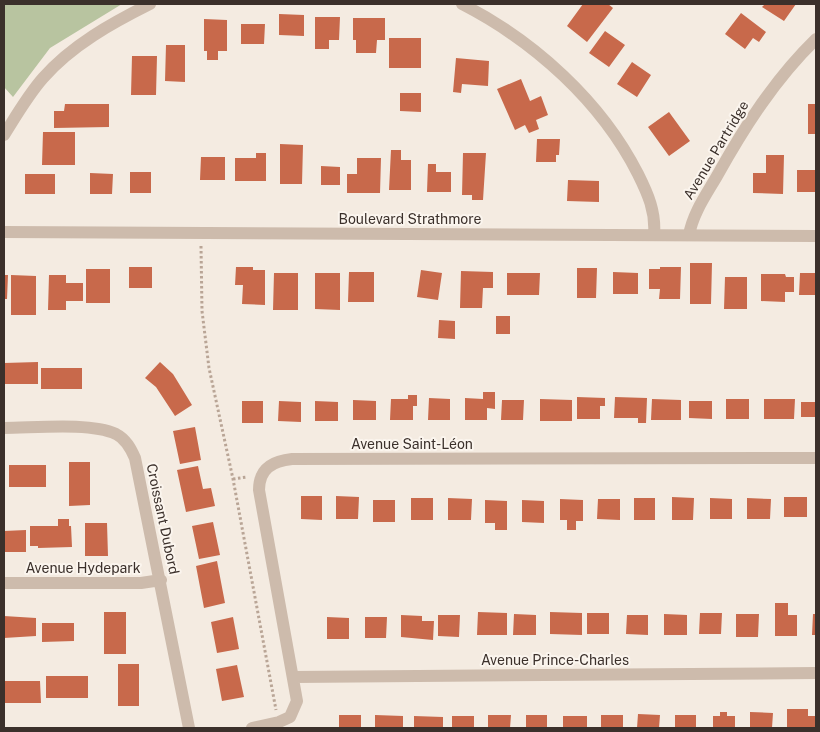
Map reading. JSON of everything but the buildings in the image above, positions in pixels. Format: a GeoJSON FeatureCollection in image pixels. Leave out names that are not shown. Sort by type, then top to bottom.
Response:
{"type":"FeatureCollection","features":[{"type":"Feature","properties":{"kind":"street"},"geometry":{"type":"LineString","coordinates":[[4,135],[43,78],[72,50],[119,20],[150,4]]}},
{"type":"Feature","properties":{"kind":"street"},"geometry":{"type":"LineString","coordinates":[[462,4],[489,18],[552,66],[595,110],[629,155],[643,184],[655,215],[654,235]]}},
{"type":"Feature","properties":{"kind":"street","name":"Avenue Partridge"},"geometry":{"type":"LineString","coordinates":[[689,235],[694,216],[749,120],[793,61],[816,39]]}},
{"type":"Feature","properties":{"kind":"street","name":"Boulevard Strathmore"},"geometry":{"type":"LineString","coordinates":[[4,232],[816,236]]}},
{"type":"Feature","properties":{"kind":"street","name":"Croissant Dubord"},"geometry":{"type":"LineString","coordinates":[[4,428],[98,429],[118,435],[125,441],[135,458],[161,580],[189,728]]}},
{"type":"Feature","properties":{"kind":"street","name":"Avenue Saint-Léon"},"geometry":{"type":"LineString","coordinates":[[252,728],[279,722],[290,717],[297,700],[260,490],[264,472],[274,462],[292,460],[816,458]]}},
{"type":"Feature","properties":{"kind":"street","name":"Avenue Hydepark"},"geometry":{"type":"LineString","coordinates":[[4,583],[141,583],[161,580]]}},
{"type":"Feature","properties":{"kind":"street","name":"Avenue Prince-Charles"},"geometry":{"type":"LineString","coordinates":[[294,677],[816,673]]}},
{"type":"Feature","properties":{"kind":"path"},"geometry":{"type":"LineString","coordinates":[[200,242],[203,334],[233,479],[276,710]]}},
{"type":"Feature","properties":{"kind":"path"},"geometry":{"type":"LineString","coordinates":[[233,479],[248,477]]}},
{"type":"Feature","properties":{"kind":"path"},"geometry":{"type":"LineString","coordinates":[[269,670],[274,670]]}},
{"type":"Feature","properties":{"kind":"green space"},"geometry":{"type":"Polygon","coordinates":[[[4,4],[122,4],[50,48],[13,97],[4,87],[4,4]]]}}]}
